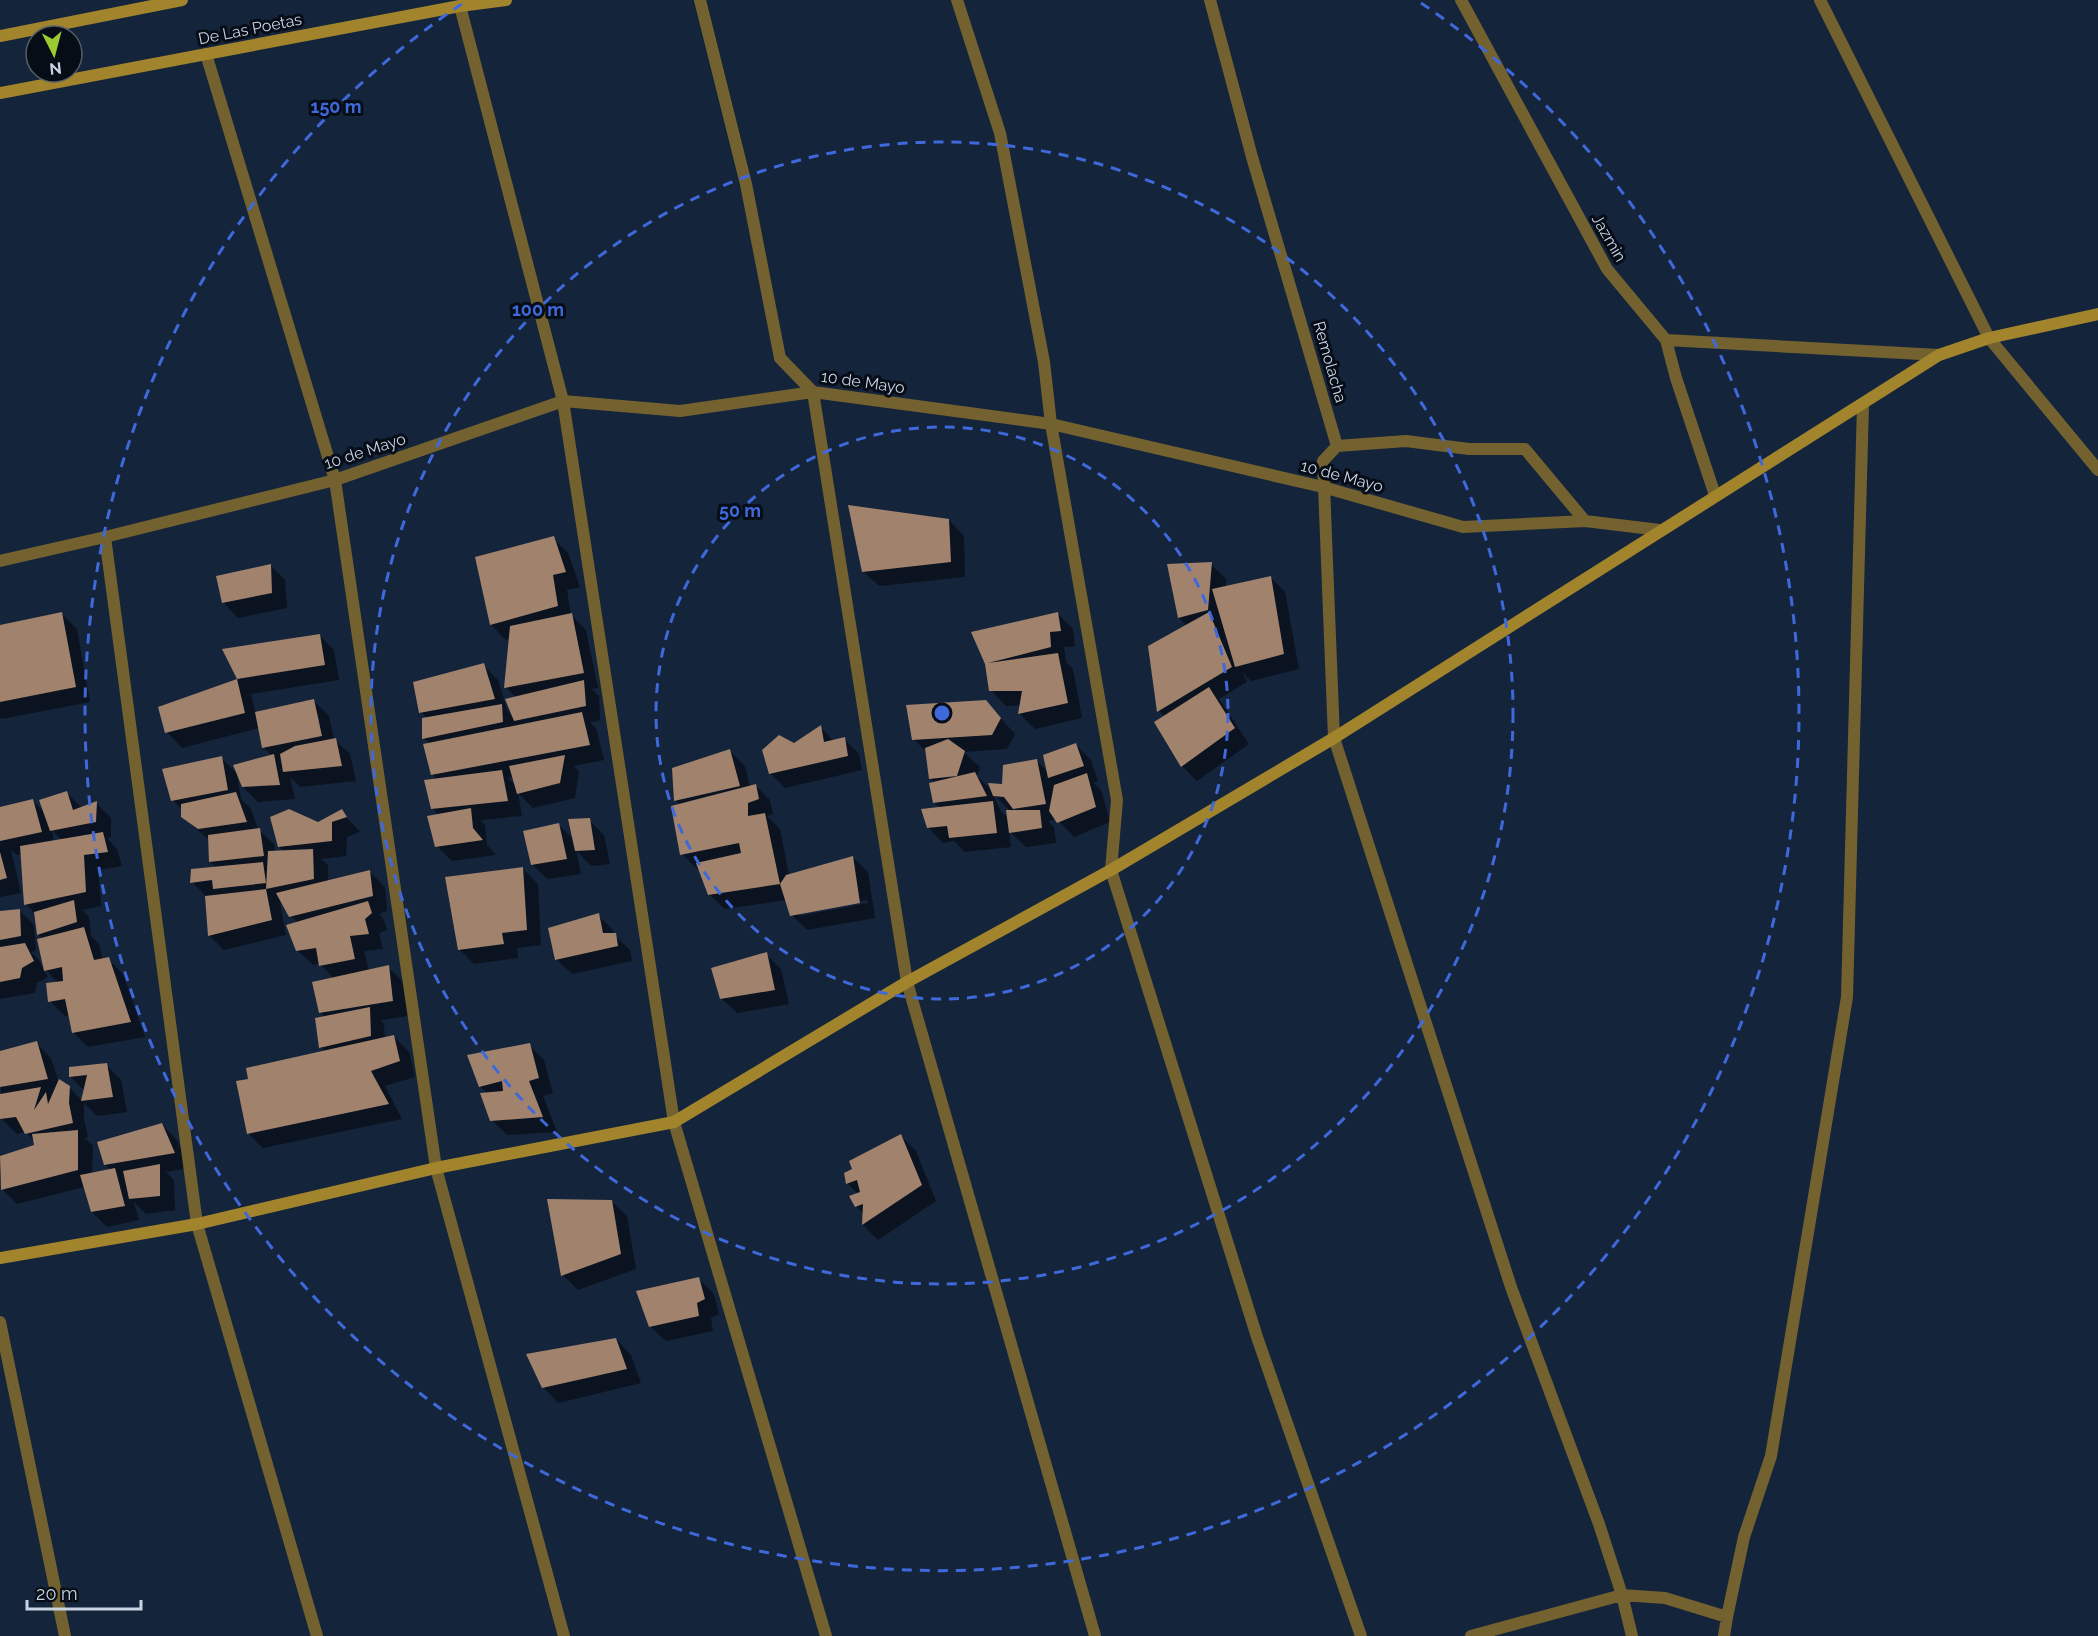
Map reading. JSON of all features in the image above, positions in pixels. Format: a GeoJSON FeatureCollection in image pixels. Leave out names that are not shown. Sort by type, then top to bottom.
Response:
{"type":"FeatureCollection","features":[{"type":"Feature","properties":{"kind":"street"},"geometry":{"type":"LineString","coordinates":[[0,36],[182,0]]}},
{"type":"Feature","properties":{"kind":"street","name":"De Las Poetas"},"geometry":{"type":"LineString","coordinates":[[0,93],[460,6],[506,0]]}},
{"type":"Feature","properties":{"kind":"street"},"geometry":{"type":"LineString","coordinates":[[700,0],[746,184],[780,358],[813,392],[907,982],[1095,1636]]}},
{"type":"Feature","properties":{"kind":"street"},"geometry":{"type":"LineString","coordinates":[[957,0],[1000,133],[1044,362],[1051,424],[1117,800],[1111,870],[1257,1336],[1361,1636]]}},
{"type":"Feature","properties":{"kind":"street","name":"Remolacha"},"geometry":{"type":"LineString","coordinates":[[1210,0],[1252,156],[1337,446]]}},
{"type":"Feature","properties":{"kind":"street","name":"Jazmin"},"geometry":{"type":"LineString","coordinates":[[1461,0],[1607,269],[1666,340],[1676,378],[1715,495]]}},
{"type":"Feature","properties":{"kind":"street"},"geometry":{"type":"LineString","coordinates":[[1820,0],[1989,338],[2098,470]]}},
{"type":"Feature","properties":{"kind":"street"},"geometry":{"type":"LineString","coordinates":[[460,6],[563,401],[674,1122],[826,1636]]}},
{"type":"Feature","properties":{"kind":"street"},"geometry":{"type":"LineString","coordinates":[[206,54],[334,480],[436,1168],[564,1636]]}},
{"type":"Feature","properties":{"kind":"street"},"geometry":{"type":"LineString","coordinates":[[0,1258],[196,1224],[436,1168],[674,1122],[907,982],[1111,870],[1334,738],[1939,355],[1989,338],[2098,314]]}},
{"type":"Feature","properties":{"kind":"street"},"geometry":{"type":"LineString","coordinates":[[1666,340],[1939,355]]}},
{"type":"Feature","properties":{"kind":"street","name":"10 de Mayo"},"geometry":{"type":"LineString","coordinates":[[0,561],[334,480],[563,401],[680,411],[813,392],[1051,424],[1323,488],[1463,527],[1585,521],[1660,530]]}},
{"type":"Feature","properties":{"kind":"street"},"geometry":{"type":"LineString","coordinates":[[1724,1636],[1744,1537],[1772,1456],[1847,997],[1863,404]]}},
{"type":"Feature","properties":{"kind":"street"},"geometry":{"type":"LineString","coordinates":[[1585,521],[1525,449],[1469,448],[1406,441],[1337,446],[1323,461],[1334,738],[1511,1287],[1599,1524],[1622,1595],[1632,1636]]}},
{"type":"Feature","properties":{"kind":"street"},"geometry":{"type":"LineString","coordinates":[[105,537],[196,1224],[317,1636]]}},
{"type":"Feature","properties":{"kind":"street"},"geometry":{"type":"LineString","coordinates":[[0,1322],[65,1636]]}},
{"type":"Feature","properties":{"kind":"street"},"geometry":{"type":"LineString","coordinates":[[1471,1636],[1622,1595],[1665,1598],[1727,1617]]}},
{"type":"Feature","properties":{"kind":"building"},"geometry":{"type":"Polygon","coordinates":[[[848,505],[949,519],[951,562],[862,572],[848,505]]]}},
{"type":"Feature","properties":{"kind":"building"},"geometry":{"type":"Polygon","coordinates":[[[554,536],[566,572],[553,575],[558,606],[490,625],[475,557],[554,536]]]}},
{"type":"Feature","properties":{"kind":"building"},"geometry":{"type":"Polygon","coordinates":[[[1212,562],[1208,610],[1178,618],[1167,564],[1212,562]]]}},
{"type":"Feature","properties":{"kind":"building"},"geometry":{"type":"Polygon","coordinates":[[[271,564],[272,593],[222,603],[216,576],[271,564]]]}},
{"type":"Feature","properties":{"kind":"building"},"geometry":{"type":"Polygon","coordinates":[[[1271,576],[1284,654],[1235,667],[1212,589],[1271,576]]]}},
{"type":"Feature","properties":{"kind":"building"},"geometry":{"type":"Polygon","coordinates":[[[62,612],[76,687],[0,702],[0,625],[62,612]]]}},
{"type":"Feature","properties":{"kind":"building"},"geometry":{"type":"Polygon","coordinates":[[[1058,612],[1061,631],[1050,632],[1051,647],[988,663],[1058,653],[1068,703],[1018,714],[1022,691],[989,691],[985,664],[971,632],[1058,612]]]}},
{"type":"Feature","properties":{"kind":"building"},"geometry":{"type":"Polygon","coordinates":[[[1209,612],[1232,667],[1157,712],[1148,646],[1209,612]]]}},
{"type":"Feature","properties":{"kind":"building"},"geometry":{"type":"Polygon","coordinates":[[[572,613],[584,673],[504,688],[510,626],[572,613]]]}},
{"type":"Feature","properties":{"kind":"building"},"geometry":{"type":"Polygon","coordinates":[[[320,634],[325,665],[237,679],[222,649],[320,634]]]}},
{"type":"Feature","properties":{"kind":"building"},"geometry":{"type":"Polygon","coordinates":[[[484,663],[495,699],[419,713],[413,682],[484,663]]]}},
{"type":"Feature","properties":{"kind":"building"},"geometry":{"type":"Polygon","coordinates":[[[237,679],[245,713],[165,733],[158,707],[237,679]]]}},
{"type":"Feature","properties":{"kind":"building"},"geometry":{"type":"Polygon","coordinates":[[[584,680],[586,706],[514,721],[505,699],[584,680]]]}},
{"type":"Feature","properties":{"kind":"building"},"geometry":{"type":"Polygon","coordinates":[[[1209,687],[1235,728],[1181,767],[1154,722],[1209,687]]]}},
{"type":"Feature","properties":{"kind":"building"},"geometry":{"type":"Polygon","coordinates":[[[314,699],[322,736],[262,748],[255,712],[314,699]]]}},
{"type":"Feature","properties":{"kind":"building"},"geometry":{"type":"Polygon","coordinates":[[[986,700],[1001,718],[992,735],[912,740],[906,705],[986,700]]]}},
{"type":"Feature","properties":{"kind":"building"},"geometry":{"type":"Polygon","coordinates":[[[502,704],[503,722],[422,739],[422,718],[502,704]]]}},
{"type":"Feature","properties":{"kind":"building"},"geometry":{"type":"Polygon","coordinates":[[[582,712],[590,745],[431,775],[423,744],[582,712]]]}},
{"type":"Feature","properties":{"kind":"building"},"geometry":{"type":"Polygon","coordinates":[[[821,725],[824,742],[845,737],[848,756],[769,774],[762,750],[779,735],[794,743],[821,725]]]}},
{"type":"Feature","properties":{"kind":"building"},"geometry":{"type":"Polygon","coordinates":[[[336,738],[342,766],[283,772],[280,754],[295,746],[336,738]]]}},
{"type":"Feature","properties":{"kind":"building"},"geometry":{"type":"Polygon","coordinates":[[[948,739],[965,751],[957,776],[929,779],[925,748],[948,739]]]}},
{"type":"Feature","properties":{"kind":"building"},"geometry":{"type":"Polygon","coordinates":[[[1076,743],[1084,766],[1048,778],[1043,755],[1076,743]]]}},
{"type":"Feature","properties":{"kind":"building"},"geometry":{"type":"Polygon","coordinates":[[[730,749],[740,786],[674,801],[672,768],[730,749]]]}},
{"type":"Feature","properties":{"kind":"building"},"geometry":{"type":"Polygon","coordinates":[[[274,754],[280,785],[242,787],[233,765],[274,754]]]}},
{"type":"Feature","properties":{"kind":"building"},"geometry":{"type":"Polygon","coordinates":[[[565,755],[560,783],[517,794],[509,766],[565,755]]]}},
{"type":"Feature","properties":{"kind":"building"},"geometry":{"type":"Polygon","coordinates":[[[222,756],[228,790],[171,801],[162,769],[222,756]]]}},
{"type":"Feature","properties":{"kind":"building"},"geometry":{"type":"Polygon","coordinates":[[[1037,759],[1046,804],[1013,809],[1004,797],[993,796],[988,783],[1002,784],[1003,765],[1037,759]]]}},
{"type":"Feature","properties":{"kind":"building"},"geometry":{"type":"Polygon","coordinates":[[[502,770],[508,801],[431,809],[424,780],[502,770]]]}},
{"type":"Feature","properties":{"kind":"building"},"geometry":{"type":"Polygon","coordinates":[[[975,772],[987,796],[933,803],[929,783],[975,772]]]}},
{"type":"Feature","properties":{"kind":"building"},"geometry":{"type":"Polygon","coordinates":[[[1087,773],[1096,807],[1057,823],[1049,811],[1054,785],[1087,773]]]}},
{"type":"Feature","properties":{"kind":"building"},"geometry":{"type":"Polygon","coordinates":[[[756,784],[759,799],[748,803],[748,816],[765,813],[780,884],[708,895],[696,863],[741,853],[739,843],[680,855],[671,806],[756,784]]]}},
{"type":"Feature","properties":{"kind":"building"},"geometry":{"type":"Polygon","coordinates":[[[67,791],[73,810],[97,801],[96,822],[50,831],[39,800],[67,791]]]}},
{"type":"Feature","properties":{"kind":"building"},"geometry":{"type":"Polygon","coordinates":[[[236,792],[247,822],[198,829],[181,817],[181,804],[236,792]]]}},
{"type":"Feature","properties":{"kind":"building"},"geometry":{"type":"Polygon","coordinates":[[[33,799],[42,832],[0,841],[0,807],[33,799]]]}},
{"type":"Feature","properties":{"kind":"building"},"geometry":{"type":"Polygon","coordinates":[[[993,801],[997,833],[949,838],[947,826],[927,828],[921,809],[993,801]]]}},
{"type":"Feature","properties":{"kind":"building"},"geometry":{"type":"Polygon","coordinates":[[[471,808],[473,828],[483,840],[435,847],[427,816],[471,808]]]}},
{"type":"Feature","properties":{"kind":"building"},"geometry":{"type":"Polygon","coordinates":[[[289,809],[318,822],[342,809],[347,817],[332,822],[332,841],[278,847],[270,817],[289,809]]]}},
{"type":"Feature","properties":{"kind":"building"},"geometry":{"type":"Polygon","coordinates":[[[1006,810],[1040,810],[1042,828],[1009,833],[1006,810]]]}},
{"type":"Feature","properties":{"kind":"building"},"geometry":{"type":"Polygon","coordinates":[[[590,818],[595,850],[575,851],[568,819],[590,818]]]}},
{"type":"Feature","properties":{"kind":"building"},"geometry":{"type":"Polygon","coordinates":[[[559,823],[567,859],[531,865],[523,831],[559,823]]]}},
{"type":"Feature","properties":{"kind":"building"},"geometry":{"type":"Polygon","coordinates":[[[260,828],[264,856],[209,862],[208,835],[260,828]]]}},
{"type":"Feature","properties":{"kind":"building"},"geometry":{"type":"Polygon","coordinates":[[[103,832],[108,852],[84,855],[86,892],[24,905],[20,846],[103,832]]]}},
{"type":"Feature","properties":{"kind":"building"},"geometry":{"type":"Polygon","coordinates":[[[313,849],[314,879],[266,889],[268,851],[313,849]]]}},
{"type":"Feature","properties":{"kind":"building"},"geometry":{"type":"Polygon","coordinates":[[[0,852],[7,878],[0,880],[0,852]]]}},
{"type":"Feature","properties":{"kind":"building"},"geometry":{"type":"Polygon","coordinates":[[[853,856],[860,903],[790,916],[780,884],[786,875],[853,856]]]}},
{"type":"Feature","properties":{"kind":"building"},"geometry":{"type":"Polygon","coordinates":[[[263,862],[266,883],[213,889],[212,880],[190,883],[191,869],[263,862]]]}},
{"type":"Feature","properties":{"kind":"building"},"geometry":{"type":"Polygon","coordinates":[[[523,867],[527,930],[502,933],[504,944],[458,950],[445,877],[523,867]]]}},
{"type":"Feature","properties":{"kind":"building"},"geometry":{"type":"Polygon","coordinates":[[[370,870],[373,896],[289,917],[276,893],[370,870]]]}},
{"type":"Feature","properties":{"kind":"building"},"geometry":{"type":"Polygon","coordinates":[[[266,889],[272,920],[208,936],[205,896],[266,889]]]}},
{"type":"Feature","properties":{"kind":"building"},"geometry":{"type":"Polygon","coordinates":[[[74,900],[77,922],[37,935],[34,912],[74,900]]]}},
{"type":"Feature","properties":{"kind":"building"},"geometry":{"type":"Polygon","coordinates":[[[368,901],[372,913],[365,919],[369,934],[350,936],[355,959],[319,966],[316,948],[296,951],[286,925],[368,901]]]}},
{"type":"Feature","properties":{"kind":"building"},"geometry":{"type":"Polygon","coordinates":[[[20,909],[21,936],[0,940],[0,911],[20,909]]]}},
{"type":"Feature","properties":{"kind":"building"},"geometry":{"type":"Polygon","coordinates":[[[599,913],[603,933],[616,933],[618,946],[555,960],[548,928],[599,913]]]}},
{"type":"Feature","properties":{"kind":"building"},"geometry":{"type":"Polygon","coordinates":[[[84,927],[94,960],[109,957],[131,1022],[72,1033],[65,999],[48,1002],[46,983],[63,981],[62,967],[44,971],[37,939],[84,927]]]}},
{"type":"Feature","properties":{"kind":"building"},"geometry":{"type":"Polygon","coordinates":[[[25,943],[34,961],[22,968],[20,978],[0,982],[0,947],[25,943]]]}},
{"type":"Feature","properties":{"kind":"building"},"geometry":{"type":"Polygon","coordinates":[[[767,952],[775,990],[720,999],[711,968],[767,952]]]}},
{"type":"Feature","properties":{"kind":"building"},"geometry":{"type":"Polygon","coordinates":[[[389,965],[393,1001],[319,1013],[312,982],[389,965]]]}},
{"type":"Feature","properties":{"kind":"building"},"geometry":{"type":"Polygon","coordinates":[[[370,1007],[371,1036],[319,1048],[315,1018],[370,1007]]]}},
{"type":"Feature","properties":{"kind":"building"},"geometry":{"type":"Polygon","coordinates":[[[394,1035],[400,1061],[371,1071],[389,1104],[247,1134],[236,1081],[248,1079],[246,1068],[394,1035]]]}},
{"type":"Feature","properties":{"kind":"building"},"geometry":{"type":"Polygon","coordinates":[[[37,1041],[48,1079],[0,1087],[0,1051],[37,1041]]]}},
{"type":"Feature","properties":{"kind":"building"},"geometry":{"type":"Polygon","coordinates":[[[530,1043],[539,1078],[529,1081],[543,1117],[490,1121],[480,1093],[503,1091],[502,1081],[479,1087],[467,1055],[530,1043]]]}},
{"type":"Feature","properties":{"kind":"building"},"geometry":{"type":"Polygon","coordinates":[[[107,1063],[113,1097],[81,1101],[87,1075],[69,1077],[69,1067],[107,1063]]]}},
{"type":"Feature","properties":{"kind":"building"},"geometry":{"type":"Polygon","coordinates":[[[59,1079],[70,1086],[69,1103],[73,1123],[25,1134],[16,1117],[0,1119],[0,1094],[41,1087],[34,1110],[46,1092],[48,1104],[59,1079]]]}},
{"type":"Feature","properties":{"kind":"building"},"geometry":{"type":"Polygon","coordinates":[[[162,1123],[175,1153],[104,1165],[97,1142],[162,1123]]]}},
{"type":"Feature","properties":{"kind":"building"},"geometry":{"type":"Polygon","coordinates":[[[78,1130],[78,1170],[1,1190],[0,1156],[34,1145],[32,1134],[78,1130]]]}},
{"type":"Feature","properties":{"kind":"building"},"geometry":{"type":"Polygon","coordinates":[[[901,1134],[922,1185],[862,1225],[863,1204],[855,1207],[849,1196],[860,1192],[857,1180],[846,1184],[844,1173],[852,1169],[849,1161],[901,1134]]]}},
{"type":"Feature","properties":{"kind":"building"},"geometry":{"type":"Polygon","coordinates":[[[160,1164],[160,1196],[129,1199],[123,1171],[160,1164]]]}},
{"type":"Feature","properties":{"kind":"building"},"geometry":{"type":"Polygon","coordinates":[[[115,1168],[125,1206],[91,1212],[80,1175],[115,1168]]]}},
{"type":"Feature","properties":{"kind":"building"},"geometry":{"type":"Polygon","coordinates":[[[547,1199],[612,1200],[621,1254],[561,1276],[547,1199]]]}},
{"type":"Feature","properties":{"kind":"building"},"geometry":{"type":"Polygon","coordinates":[[[699,1277],[705,1299],[697,1303],[699,1316],[649,1327],[636,1291],[699,1277]]]}},
{"type":"Feature","properties":{"kind":"building"},"geometry":{"type":"Polygon","coordinates":[[[616,1338],[627,1369],[542,1388],[526,1354],[616,1338]]]}}]}
